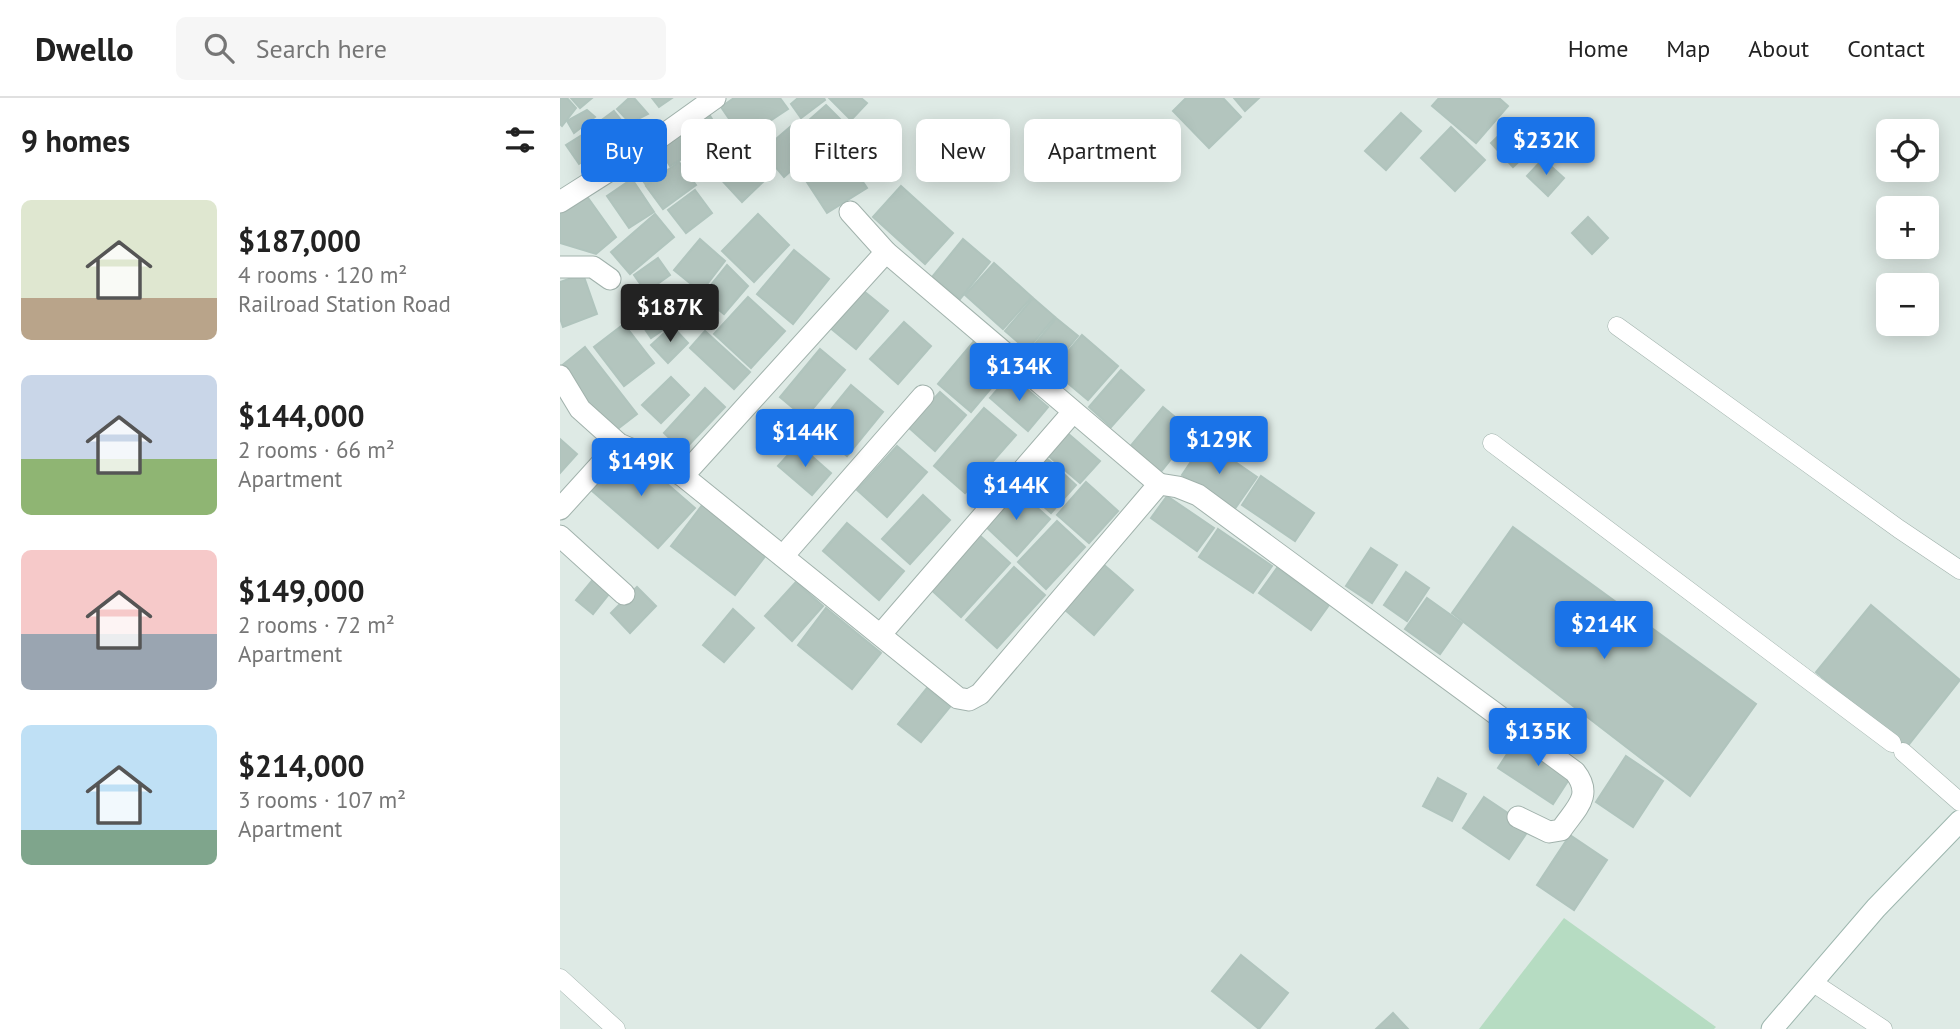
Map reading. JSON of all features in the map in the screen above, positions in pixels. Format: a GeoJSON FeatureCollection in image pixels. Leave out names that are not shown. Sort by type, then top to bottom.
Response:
{"type":"FeatureCollection","features":[{"type":"Feature","properties":{"kind":"street"},"geometry":{"type":"LineString","coordinates":[[560,202],[645,148],[715,98]]}},
{"type":"Feature","properties":{"kind":"street"},"geometry":{"type":"LineString","coordinates":[[850,212],[887,252],[1159,484],[1178,486],[1198,495],[1575,772],[1584,783],[1585,795],[1560,830],[1549,832],[1518,817]]}},
{"type":"Feature","properties":{"kind":"street"},"geometry":{"type":"LineString","coordinates":[[683,475],[887,252]]}},
{"type":"Feature","properties":{"kind":"street"},"geometry":{"type":"LineString","coordinates":[[560,267],[593,267],[610,279]]}},
{"type":"Feature","properties":{"kind":"street"},"geometry":{"type":"LineString","coordinates":[[560,376],[580,409],[619,444],[683,475],[958,698],[969,700],[980,694],[1159,484]]}},
{"type":"Feature","properties":{"kind":"street"},"geometry":{"type":"LineString","coordinates":[[783,556],[923,396]]}},
{"type":"Feature","properties":{"kind":"street"},"geometry":{"type":"LineString","coordinates":[[881,634],[1073,412]]}},
{"type":"Feature","properties":{"kind":"street"},"geometry":{"type":"LineString","coordinates":[[560,509],[619,444]]}},
{"type":"Feature","properties":{"kind":"street"},"geometry":{"type":"LineString","coordinates":[[560,536],[624,594]]}},
{"type":"Feature","properties":{"kind":"street"},"geometry":{"type":"LineString","coordinates":[[1772,1029],[1876,908],[1960,821]]}},
{"type":"Feature","properties":{"kind":"lane"},"geometry":{"type":"LineString","coordinates":[[1617,326],[1887,521],[1960,570]]}},
{"type":"Feature","properties":{"kind":"lane"},"geometry":{"type":"LineString","coordinates":[[1492,443],[1898,748],[1960,802]]}},
{"type":"Feature","properties":{"kind":"lane"},"geometry":{"type":"LineString","coordinates":[[560,978],[616,1029]]}},
{"type":"Feature","properties":{"kind":"lane"},"geometry":{"type":"LineString","coordinates":[[1812,982],[1883,1029]]}},
{"type":"Feature","properties":{"kind":"green space"},"geometry":{"type":"Polygon","coordinates":[[[1564,918],[1716,1027],[1479,1029],[1564,918]]]}},
{"type":"Feature","properties":{"kind":"building"},"geometry":{"type":"Polygon","coordinates":[[[560,98],[567,98],[576,108],[562,126],[560,124],[560,98]]]}},
{"type":"Feature","properties":{"kind":"building"},"geometry":{"type":"Polygon","coordinates":[[[571,98],[592,98],[580,108],[571,98]]]}},
{"type":"Feature","properties":{"kind":"building"},"geometry":{"type":"Polygon","coordinates":[[[629,98],[634,98],[648,114],[638,119],[626,119],[617,109],[629,98]]]}},
{"type":"Feature","properties":{"kind":"building"},"geometry":{"type":"Polygon","coordinates":[[[652,98],[672,98],[659,107],[652,98]]]}},
{"type":"Feature","properties":{"kind":"building"},"geometry":{"type":"Polygon","coordinates":[[[734,98],[780,98],[788,109],[773,119],[729,119],[721,107],[734,98]]]}},
{"type":"Feature","properties":{"kind":"building"},"geometry":{"type":"Polygon","coordinates":[[[798,98],[825,100],[801,118],[791,104],[798,98]]]}},
{"type":"Feature","properties":{"kind":"building"},"geometry":{"type":"Polygon","coordinates":[[[861,98],[867,103],[850,119],[830,99],[861,98]]]}},
{"type":"Feature","properties":{"kind":"building"},"geometry":{"type":"Polygon","coordinates":[[[1186,98],[1223,98],[1241,117],[1209,148],[1173,111],[1186,98]]]}},
{"type":"Feature","properties":{"kind":"building"},"geometry":{"type":"Polygon","coordinates":[[[1234,98],[1259,98],[1245,111],[1234,98]]]}},
{"type":"Feature","properties":{"kind":"building"},"geometry":{"type":"Polygon","coordinates":[[[1439,98],[1499,98],[1508,106],[1476,143],[1432,106],[1439,98]]]}},
{"type":"Feature","properties":{"kind":"building"},"geometry":{"type":"Polygon","coordinates":[[[826,105],[840,119],[810,119],[826,105]]]}},
{"type":"Feature","properties":{"kind":"building"},"geometry":{"type":"Polygon","coordinates":[[[587,110],[595,117],[581,119],[581,128],[574,133],[567,121],[587,110]]]}},
{"type":"Feature","properties":{"kind":"building"},"geometry":{"type":"Polygon","coordinates":[[[614,111],[620,119],[603,119],[614,111]]]}},
{"type":"Feature","properties":{"kind":"building"},"geometry":{"type":"Polygon","coordinates":[[[1401,113],[1421,131],[1386,170],[1365,151],[1401,113]]]}},
{"type":"Feature","properties":{"kind":"building"},"geometry":{"type":"Polygon","coordinates":[[[1516,119],[1539,143],[1513,167],[1491,143],[1516,119]]]}},
{"type":"Feature","properties":{"kind":"building"},"geometry":{"type":"Polygon","coordinates":[[[790,127],[790,172],[784,177],[776,168],[776,139],[790,127]]]}},
{"type":"Feature","properties":{"kind":"building"},"geometry":{"type":"Polygon","coordinates":[[[1451,127],[1485,160],[1455,191],[1421,158],[1451,127]]]}},
{"type":"Feature","properties":{"kind":"building"},"geometry":{"type":"Polygon","coordinates":[[[681,129],[681,159],[670,166],[667,161],[667,138],[681,129]]]}},
{"type":"Feature","properties":{"kind":"building"},"geometry":{"type":"Polygon","coordinates":[[[581,136],[581,163],[579,164],[566,145],[581,136]]]}},
{"type":"Feature","properties":{"kind":"building"},"geometry":{"type":"Polygon","coordinates":[[[1543,159],[1564,178],[1548,196],[1527,176],[1543,159]]]}},
{"type":"Feature","properties":{"kind":"building"},"geometry":{"type":"Polygon","coordinates":[[[679,162],[681,182],[694,182],[696,185],[663,209],[646,186],[652,182],[667,182],[667,171],[679,162]]]}},
{"type":"Feature","properties":{"kind":"building"},"geometry":{"type":"Polygon","coordinates":[[[628,182],[634,182],[654,212],[629,228],[607,196],[628,182]]]}},
{"type":"Feature","properties":{"kind":"building"},"geometry":{"type":"Polygon","coordinates":[[[723,182],[763,182],[742,202],[723,182]]]}},
{"type":"Feature","properties":{"kind":"building"},"geometry":{"type":"Polygon","coordinates":[[[807,182],[863,182],[867,188],[827,213],[807,182]]]}},
{"type":"Feature","properties":{"kind":"building"},"geometry":{"type":"Polygon","coordinates":[[[901,186],[953,233],[925,264],[873,217],[901,186]]]}},
{"type":"Feature","properties":{"kind":"building"},"geometry":{"type":"Polygon","coordinates":[[[695,190],[712,213],[686,233],[668,210],[695,190]]]}},
{"type":"Feature","properties":{"kind":"building"},"geometry":{"type":"Polygon","coordinates":[[[586,195],[616,237],[596,254],[560,243],[560,213],[586,195]]]}},
{"type":"Feature","properties":{"kind":"building"},"geometry":{"type":"Polygon","coordinates":[[[655,214],[674,237],[630,274],[611,252],[655,214]]]}},
{"type":"Feature","properties":{"kind":"building"},"geometry":{"type":"Polygon","coordinates":[[[758,214],[789,245],[754,282],[722,251],[758,214]]]}},
{"type":"Feature","properties":{"kind":"building"},"geometry":{"type":"Polygon","coordinates":[[[1588,217],[1608,238],[1592,254],[1572,233],[1588,217]]]}},
{"type":"Feature","properties":{"kind":"building"},"geometry":{"type":"Polygon","coordinates":[[[700,239],[725,261],[701,292],[674,270],[700,239]]]}},
{"type":"Feature","properties":{"kind":"building"},"geometry":{"type":"Polygon","coordinates":[[[963,239],[990,262],[960,299],[932,277],[963,239]]]}},
{"type":"Feature","properties":{"kind":"building"},"geometry":{"type":"Polygon","coordinates":[[[794,250],[829,279],[793,324],[757,294],[794,250]]]}},
{"type":"Feature","properties":{"kind":"building"},"geometry":{"type":"Polygon","coordinates":[[[658,258],[670,275],[646,292],[634,275],[658,258]]]}},
{"type":"Feature","properties":{"kind":"building"},"geometry":{"type":"Polygon","coordinates":[[[994,263],[1032,297],[1003,329],[965,295],[994,263]]]}},
{"type":"Feature","properties":{"kind":"building"},"geometry":{"type":"Polygon","coordinates":[[[727,265],[748,286],[724,314],[702,296],[727,265]]]}},
{"type":"Feature","properties":{"kind":"building"},"geometry":{"type":"Polygon","coordinates":[[[583,274],[597,314],[563,327],[560,318],[560,282],[583,274]]]}},
{"type":"Feature","properties":{"kind":"building"},"geometry":{"type":"Polygon","coordinates":[[[667,286],[686,314],[651,338],[632,310],[667,286]]]}},
{"type":"Feature","properties":{"kind":"building"},"geometry":{"type":"Polygon","coordinates":[[[860,288],[888,311],[856,349],[828,326],[860,288]]]}},
{"type":"Feature","properties":{"kind":"building"},"geometry":{"type":"Polygon","coordinates":[[[748,297],[785,331],[751,368],[714,334],[748,297]]]}},
{"type":"Feature","properties":{"kind":"building"},"geometry":{"type":"Polygon","coordinates":[[[1033,298],[1055,317],[1027,350],[1005,331],[1033,298]]]}},
{"type":"Feature","properties":{"kind":"building"},"geometry":{"type":"Polygon","coordinates":[[[1056,318],[1078,336],[1051,368],[1030,350],[1056,318]]]}},
{"type":"Feature","properties":{"kind":"building"},"geometry":{"type":"Polygon","coordinates":[[[904,322],[931,346],[898,384],[870,359],[904,322]]]}},
{"type":"Feature","properties":{"kind":"building"},"geometry":{"type":"Polygon","coordinates":[[[624,324],[654,363],[624,386],[594,347],[624,324]]]}},
{"type":"Feature","properties":{"kind":"building"},"geometry":{"type":"Polygon","coordinates":[[[672,326],[688,343],[668,363],[651,345],[672,326]]]}},
{"type":"Feature","properties":{"kind":"building"},"geometry":{"type":"Polygon","coordinates":[[[705,331],[750,372],[734,389],[690,348],[705,331]]]}},
{"type":"Feature","properties":{"kind":"building"},"geometry":{"type":"Polygon","coordinates":[[[1082,335],[1118,366],[1088,400],[1052,370],[1082,335]]]}},
{"type":"Feature","properties":{"kind":"building"},"geometry":{"type":"Polygon","coordinates":[[[975,340],[1008,368],[971,412],[938,384],[975,340]]]}},
{"type":"Feature","properties":{"kind":"building"},"geometry":{"type":"Polygon","coordinates":[[[585,347],[637,414],[611,434],[560,367],[585,347]]]}},
{"type":"Feature","properties":{"kind":"building"},"geometry":{"type":"Polygon","coordinates":[[[820,349],[845,370],[805,418],[780,397],[820,349]]]}},
{"type":"Feature","properties":{"kind":"building"},"geometry":{"type":"Polygon","coordinates":[[[1121,370],[1144,390],[1111,427],[1089,407],[1121,370]]]}},
{"type":"Feature","properties":{"kind":"building"},"geometry":{"type":"Polygon","coordinates":[[[1010,375],[1048,407],[1028,431],[990,398],[1010,375]]]}},
{"type":"Feature","properties":{"kind":"building"},"geometry":{"type":"Polygon","coordinates":[[[671,377],[689,395],[661,423],[642,405],[671,377]]]}},
{"type":"Feature","properties":{"kind":"building"},"geometry":{"type":"Polygon","coordinates":[[[851,385],[883,412],[847,456],[815,429],[851,385]]]}},
{"type":"Feature","properties":{"kind":"building"},"geometry":{"type":"Polygon","coordinates":[[[705,388],[725,407],[683,451],[664,433],[705,388]]]}},
{"type":"Feature","properties":{"kind":"building"},"geometry":{"type":"Polygon","coordinates":[[[940,392],[966,415],[935,451],[908,427],[940,392]]]}},
{"type":"Feature","properties":{"kind":"building"},"geometry":{"type":"Polygon","coordinates":[[[1163,407],[1193,432],[1159,474],[1128,449],[1163,407]]]}},
{"type":"Feature","properties":{"kind":"building"},"geometry":{"type":"Polygon","coordinates":[[[984,408],[1016,435],[965,493],[934,466],[984,408]]]}},
{"type":"Feature","properties":{"kind":"building"},"geometry":{"type":"Polygon","coordinates":[[[1057,424],[1100,461],[1080,483],[1038,447],[1057,424]]]}},
{"type":"Feature","properties":{"kind":"building"},"geometry":{"type":"Polygon","coordinates":[[[560,439],[577,454],[560,473],[560,439]]]}},
{"type":"Feature","properties":{"kind":"building"},"geometry":{"type":"Polygon","coordinates":[[[1205,441],[1257,477],[1234,510],[1182,475],[1205,441]]]}},
{"type":"Feature","properties":{"kind":"building"},"geometry":{"type":"Polygon","coordinates":[[[798,444],[831,473],[812,495],[778,466],[798,444]]]}},
{"type":"Feature","properties":{"kind":"building"},"geometry":{"type":"Polygon","coordinates":[[[897,446],[927,472],[887,517],[857,490],[897,446]]]}},
{"type":"Feature","properties":{"kind":"building"},"geometry":{"type":"Polygon","coordinates":[[[1042,454],[1076,485],[1051,513],[1016,482],[1042,454]]]}},
{"type":"Feature","properties":{"kind":"building"},"geometry":{"type":"Polygon","coordinates":[[[625,457],[649,468],[695,508],[658,548],[584,484],[605,463],[625,457]]]}},
{"type":"Feature","properties":{"kind":"building"},"geometry":{"type":"Polygon","coordinates":[[[1261,476],[1314,513],[1295,541],[1242,505],[1261,476]]]}},
{"type":"Feature","properties":{"kind":"building"},"geometry":{"type":"Polygon","coordinates":[[[1086,482],[1118,511],[1089,543],[1057,515],[1086,482]]]}},
{"type":"Feature","properties":{"kind":"building"},"geometry":{"type":"Polygon","coordinates":[[[1015,488],[1050,519],[1017,556],[983,524],[1015,488]]]}},
{"type":"Feature","properties":{"kind":"building"},"geometry":{"type":"Polygon","coordinates":[[[923,495],[950,520],[910,564],[882,539],[923,495]]]}},
{"type":"Feature","properties":{"kind":"building"},"geometry":{"type":"Polygon","coordinates":[[[1167,496],[1214,528],[1197,551],[1151,518],[1167,496]]]}},
{"type":"Feature","properties":{"kind":"building"},"geometry":{"type":"Polygon","coordinates":[[[703,504],[767,554],[735,595],[671,546],[703,504]]]}},
{"type":"Feature","properties":{"kind":"building"},"geometry":{"type":"Polygon","coordinates":[[[1057,521],[1085,547],[1046,589],[1018,562],[1057,521]]]}},
{"type":"Feature","properties":{"kind":"building"},"geometry":{"type":"Polygon","coordinates":[[[847,523],[904,571],[879,600],[823,551],[847,523]]]}},
{"type":"Feature","properties":{"kind":"building"},"geometry":{"type":"Polygon","coordinates":[[[1513,527],[1756,704],[1690,796],[1452,613],[1513,527]]]}},
{"type":"Feature","properties":{"kind":"building"},"geometry":{"type":"Polygon","coordinates":[[[1218,529],[1272,566],[1253,593],[1199,557],[1218,529]]]}},
{"type":"Feature","properties":{"kind":"building"},"geometry":{"type":"Polygon","coordinates":[[[976,532],[1010,563],[961,617],[927,586],[976,532]]]}},
{"type":"Feature","properties":{"kind":"building"},"geometry":{"type":"Polygon","coordinates":[[[1371,548],[1397,565],[1372,603],[1346,586],[1371,548]]]}},
{"type":"Feature","properties":{"kind":"building"},"geometry":{"type":"Polygon","coordinates":[[[1103,564],[1133,590],[1094,635],[1065,610],[1103,564]]]}},
{"type":"Feature","properties":{"kind":"building"},"geometry":{"type":"Polygon","coordinates":[[[1014,567],[1045,595],[997,648],[966,620],[1014,567]]]}},
{"type":"Feature","properties":{"kind":"building"},"geometry":{"type":"Polygon","coordinates":[[[1277,568],[1329,605],[1311,630],[1259,593],[1277,568]]]}},
{"type":"Feature","properties":{"kind":"building"},"geometry":{"type":"Polygon","coordinates":[[[600,571],[617,584],[593,614],[576,600],[600,571]]]}},
{"type":"Feature","properties":{"kind":"building"},"geometry":{"type":"Polygon","coordinates":[[[1406,572],[1429,588],[1407,621],[1384,605],[1406,572]]]}},
{"type":"Feature","properties":{"kind":"building"},"geometry":{"type":"Polygon","coordinates":[[[796,582],[823,606],[792,641],[765,616],[796,582]]]}},
{"type":"Feature","properties":{"kind":"building"},"geometry":{"type":"Polygon","coordinates":[[[637,587],[656,606],[630,633],[611,613],[637,587]]]}},
{"type":"Feature","properties":{"kind":"building"},"geometry":{"type":"Polygon","coordinates":[[[1427,598],[1462,623],[1440,654],[1405,629],[1427,598]]]}},
{"type":"Feature","properties":{"kind":"building"},"geometry":{"type":"Polygon","coordinates":[[[1871,605],[1960,680],[1906,748],[1816,672],[1871,605]]]}},
{"type":"Feature","properties":{"kind":"building"},"geometry":{"type":"Polygon","coordinates":[[[826,608],[881,653],[852,689],[798,645],[826,608]]]}},
{"type":"Feature","properties":{"kind":"building"},"geometry":{"type":"Polygon","coordinates":[[[733,609],[754,628],[724,662],[703,645],[733,609]]]}},
{"type":"Feature","properties":{"kind":"building"},"geometry":{"type":"Polygon","coordinates":[[[927,688],[950,707],[921,742],[898,724],[927,688]]]}},
{"type":"Feature","properties":{"kind":"building"},"geometry":{"type":"Polygon","coordinates":[[[1522,731],[1577,767],[1553,804],[1498,768],[1522,731]]]}},
{"type":"Feature","properties":{"kind":"building"},"geometry":{"type":"Polygon","coordinates":[[[1626,756],[1663,781],[1633,827],[1596,802],[1626,756]]]}},
{"type":"Feature","properties":{"kind":"building"},"geometry":{"type":"Polygon","coordinates":[[[1438,778],[1466,794],[1452,821],[1423,806],[1438,778]]]}},
{"type":"Feature","properties":{"kind":"building"},"geometry":{"type":"Polygon","coordinates":[[[1484,797],[1530,828],[1509,859],[1463,828],[1484,797]]]}},
{"type":"Feature","properties":{"kind":"building"},"geometry":{"type":"Polygon","coordinates":[[[1570,835],[1607,860],[1574,910],[1537,885],[1570,835]]]}},
{"type":"Feature","properties":{"kind":"building"},"geometry":{"type":"Polygon","coordinates":[[[1241,955],[1288,993],[1259,1029],[1212,991],[1241,955]]]}},
{"type":"Feature","properties":{"kind":"building"},"geometry":{"type":"Polygon","coordinates":[[[1393,1013],[1408,1029],[1376,1029],[1393,1013]]]}}]}
